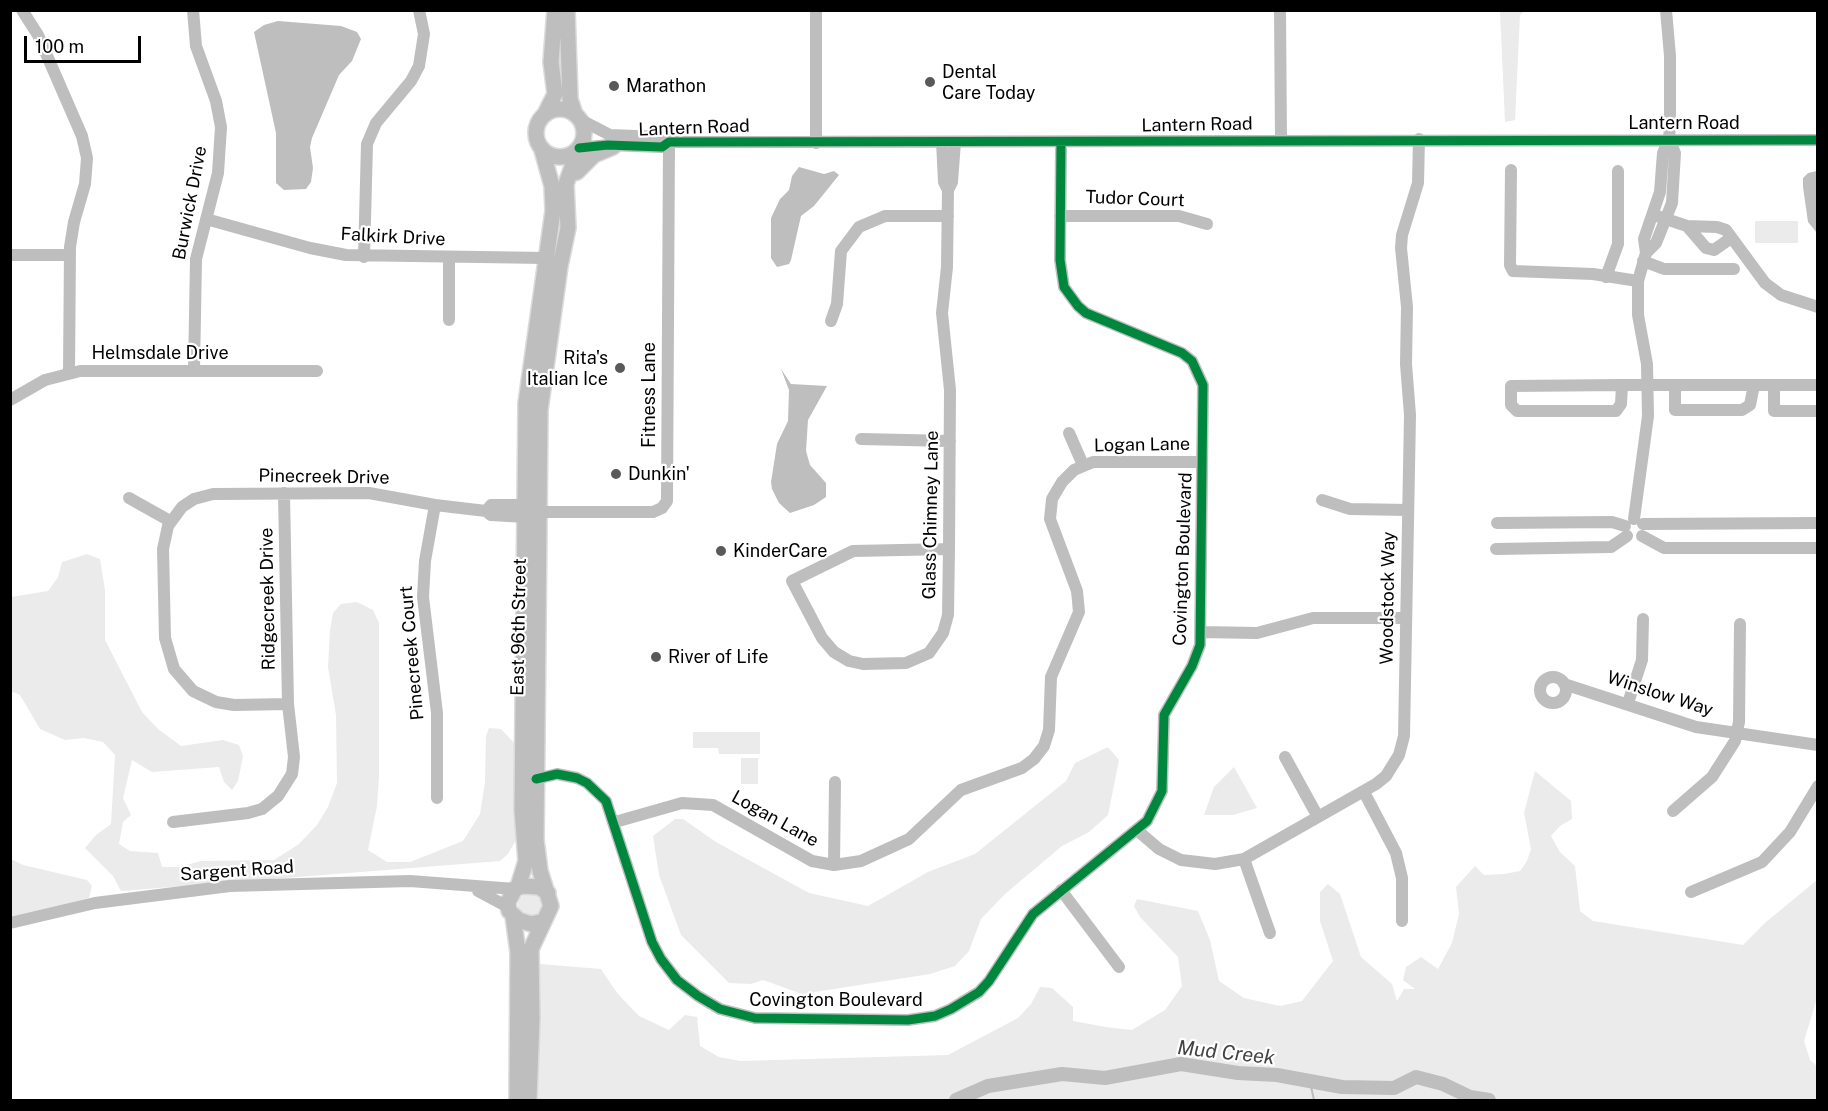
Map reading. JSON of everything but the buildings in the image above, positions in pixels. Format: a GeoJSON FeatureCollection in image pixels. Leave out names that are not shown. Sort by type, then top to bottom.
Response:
{"type":"FeatureCollection","features":[{"type":"Feature","properties":{"kind":"main road"},"geometry":{"type":"LineString","coordinates":[[555,10],[551,62],[555,94],[536,128],[538,143],[542,150],[556,158],[564,158],[579,149],[584,136],[570,99],[567,10]]}},
{"type":"Feature","properties":{"kind":"main road"},"geometry":{"type":"LineString","coordinates":[[545,114],[560,109],[578,117]]}},
{"type":"Feature","properties":{"kind":"main road"},"geometry":{"type":"LineString","coordinates":[[568,174],[577,172],[594,155],[613,147]]}},
{"type":"Feature","properties":{"kind":"main road","name":"East 96th Street"},"geometry":{"type":"LineString","coordinates":[[517,1101],[518,952],[509,898],[516,888],[526,861],[522,821],[522,711],[529,511],[541,399],[560,266],[568,228],[566,191],[568,174],[579,149]]}},
{"type":"Feature","properties":{"kind":"main road","name":"East 96th Street"},"geometry":{"type":"LineString","coordinates":[[529,1101],[532,1019],[531,949],[551,906],[536,850],[540,773],[526,403],[553,198],[542,150]]}},
{"type":"Feature","properties":{"kind":"main road"},"geometry":{"type":"LineString","coordinates":[[522,711],[528,739],[528,772],[540,773]]}},
{"type":"Feature","properties":{"kind":"main road"},"geometry":{"type":"LineString","coordinates":[[516,888],[539,887],[548,893]]}},
{"type":"Feature","properties":{"kind":"main road"},"geometry":{"type":"LineString","coordinates":[[510,912],[527,924],[544,921]]}},
{"type":"Feature","properties":{"kind":"street"},"geometry":{"type":"LineString","coordinates":[[22,10],[38,35],[86,151],[88,169],[74,222],[70,255],[69,373]]}},
{"type":"Feature","properties":{"kind":"street","name":"Burwick Drive"},"geometry":{"type":"LineString","coordinates":[[193,10],[198,53],[214,94],[220,120],[218,173],[195,274],[194,371]]}},
{"type":"Feature","properties":{"kind":"street"},"geometry":{"type":"LineString","coordinates":[[364,257],[367,144],[376,123],[411,81],[419,66],[424,34],[419,10]]}},
{"type":"Feature","properties":{"kind":"street"},"geometry":{"type":"LineString","coordinates":[[816,10],[816,142]]}},
{"type":"Feature","properties":{"kind":"street"},"geometry":{"type":"LineString","coordinates":[[1280,10],[1281,141]]}},
{"type":"Feature","properties":{"kind":"street"},"geometry":{"type":"LineString","coordinates":[[1496,549],[1611,547],[1634,528],[1648,416],[1648,386],[1638,315],[1638,281],[1644,257],[1644,239],[1654,215],[1662,179],[1663,153],[1669,139],[1670,56],[1666,10]]}},
{"type":"Feature","properties":{"kind":"street","name":"Lantern Road"},"geometry":{"type":"LineString","coordinates":[[578,117],[610,135],[662,137],[669,142],[1818,140]]}},
{"type":"Feature","properties":{"kind":"street","name":"Woodstock Way"},"geometry":{"type":"LineString","coordinates":[[1138,831],[1159,849],[1181,860],[1215,864],[1244,859],[1364,792],[1386,776],[1394,765],[1402,745],[1410,415],[1406,364],[1407,307],[1401,248],[1402,235],[1418,183],[1419,139]]}},
{"type":"Feature","properties":{"kind":"street"},"geometry":{"type":"LineString","coordinates":[[1644,257],[1656,243],[1672,203],[1675,153],[1669,139]]}},
{"type":"Feature","properties":{"kind":"street","name":"Lantern Road"},"geometry":{"type":"LineString","coordinates":[[579,149],[662,147],[669,142]]}},
{"type":"Feature","properties":{"kind":"street","name":"Fitness Lane"},"geometry":{"type":"LineString","coordinates":[[529,511],[653,512],[662,508],[667,501],[669,142]]}},
{"type":"Feature","properties":{"kind":"street","name":"Glass Chimney Lane"},"geometry":{"type":"LineString","coordinates":[[942,142],[944,182],[948,190],[942,313],[950,390],[950,441],[949,549],[948,615],[944,633],[929,652],[906,663],[862,664],[841,657],[822,638],[792,581],[853,551],[949,549]]}},
{"type":"Feature","properties":{"kind":"street","name":"Glass Chimney Lane"},"geometry":{"type":"LineString","coordinates":[[948,190],[952,182],[955,142]]}},
{"type":"Feature","properties":{"kind":"street","name":"Covington Boulevard"},"geometry":{"type":"LineString","coordinates":[[540,773],[566,775],[587,783],[606,801],[615,822],[652,942],[662,959],[677,979],[698,996],[720,1009],[742,1016],[908,1020],[935,1016],[951,1010],[979,992],[989,981],[1033,914],[1138,831],[1155,809],[1161,796],[1164,715],[1192,666],[1200,645],[1203,386],[1192,361],[1171,346],[1100,319],[1078,306],[1064,287],[1060,275],[1061,142]]}},
{"type":"Feature","properties":{"kind":"street"},"geometry":{"type":"LineString","coordinates":[[1511,170],[1510,265],[1513,271],[1638,281]]}},
{"type":"Feature","properties":{"kind":"street"},"geometry":{"type":"LineString","coordinates":[[1606,277],[1618,243],[1618,171]]}},
{"type":"Feature","properties":{"kind":"street"},"geometry":{"type":"LineString","coordinates":[[1654,215],[1687,226],[1722,228],[1765,283],[1781,295],[1818,307]]}},
{"type":"Feature","properties":{"kind":"street"},"geometry":{"type":"LineString","coordinates":[[831,321],[837,304],[841,251],[859,227],[885,216],[948,216]]}},
{"type":"Feature","properties":{"kind":"street","name":"Tudor Court"},"geometry":{"type":"LineString","coordinates":[[1060,216],[1179,216],[1207,224]]}},
{"type":"Feature","properties":{"kind":"street","name":"Falkirk Drive"},"geometry":{"type":"LineString","coordinates":[[206,219],[310,248],[364,257],[546,258]]}},
{"type":"Feature","properties":{"kind":"street"},"geometry":{"type":"LineString","coordinates":[[1687,226],[1706,248],[1714,250],[1731,238]]}},
{"type":"Feature","properties":{"kind":"street"},"geometry":{"type":"LineString","coordinates":[[10,255],[70,255]]}},
{"type":"Feature","properties":{"kind":"street"},"geometry":{"type":"LineString","coordinates":[[1644,257],[1664,269],[1734,269]]}},
{"type":"Feature","properties":{"kind":"street"},"geometry":{"type":"LineString","coordinates":[[449,258],[449,320]]}},
{"type":"Feature","properties":{"kind":"street","name":"Helmsdale Drive"},"geometry":{"type":"LineString","coordinates":[[10,400],[38,382],[69,373],[317,371]]}},
{"type":"Feature","properties":{"kind":"street"},"geometry":{"type":"LineString","coordinates":[[1622,385],[1621,404],[1616,411],[1517,411],[1511,405],[1511,386],[1622,385],[1818,385]]}},
{"type":"Feature","properties":{"kind":"street"},"geometry":{"type":"LineString","coordinates":[[1675,386],[1675,410],[1742,410],[1750,405],[1754,385]]}},
{"type":"Feature","properties":{"kind":"street"},"geometry":{"type":"LineString","coordinates":[[1774,385],[1774,411],[1818,411]]}},
{"type":"Feature","properties":{"kind":"street","name":"Logan Lane"},"geometry":{"type":"LineString","coordinates":[[1069,433],[1083,465]]}},
{"type":"Feature","properties":{"kind":"street"},"geometry":{"type":"LineString","coordinates":[[861,440],[950,441]]}},
{"type":"Feature","properties":{"kind":"street","name":"Logan Lane"},"geometry":{"type":"LineString","coordinates":[[615,822],[682,803],[713,805],[812,861],[834,865],[861,861],[902,843],[915,835],[962,790],[1022,768],[1034,759],[1044,746],[1049,730],[1052,677],[1074,629],[1080,604],[1053,531],[1050,509],[1062,482],[1083,465],[1104,461],[1202,462]]}},
{"type":"Feature","properties":{"kind":"street","name":"Ridgecreek Drive"},"geometry":{"type":"LineString","coordinates":[[173,822],[248,813],[274,801],[287,784],[293,768],[288,704],[284,493]]}},
{"type":"Feature","properties":{"kind":"street","name":"Pinecreek Drive"},"geometry":{"type":"LineString","coordinates":[[170,521],[185,505],[205,495],[376,493],[435,506],[486,511],[491,515],[529,511]]}},
{"type":"Feature","properties":{"kind":"street"},"geometry":{"type":"LineString","coordinates":[[129,498],[170,521],[163,549],[165,638],[174,669],[193,691],[216,702],[234,705],[288,704]]}},
{"type":"Feature","properties":{"kind":"street"},"geometry":{"type":"LineString","coordinates":[[1322,500],[1350,509],[1408,510]]}},
{"type":"Feature","properties":{"kind":"street","name":"Pinecreek Court"},"geometry":{"type":"LineString","coordinates":[[435,506],[425,561],[423,597],[437,713],[437,798]]}},
{"type":"Feature","properties":{"kind":"street"},"geometry":{"type":"LineString","coordinates":[[1497,523],[1612,522],[1634,528],[1818,523]]}},
{"type":"Feature","properties":{"kind":"street"},"geometry":{"type":"LineString","coordinates":[[1634,528],[1664,548],[1818,548]]}},
{"type":"Feature","properties":{"kind":"street"},"geometry":{"type":"LineString","coordinates":[[1200,632],[1257,633],[1314,618],[1406,618]]}},
{"type":"Feature","properties":{"kind":"street"},"geometry":{"type":"LineString","coordinates":[[1628,703],[1642,660],[1643,619]]}},
{"type":"Feature","properties":{"kind":"street"},"geometry":{"type":"LineString","coordinates":[[1673,811],[1712,777],[1730,753],[1737,734],[1740,624]]}},
{"type":"Feature","properties":{"kind":"street","name":"Winslow Way"},"geometry":{"type":"LineString","coordinates":[[1564,684],[1628,703],[1680,722],[1737,734],[1818,745]]}},
{"type":"Feature","properties":{"kind":"street"},"geometry":{"type":"LineString","coordinates":[[1285,757],[1318,817]]}},
{"type":"Feature","properties":{"kind":"street"},"geometry":{"type":"LineString","coordinates":[[834,865],[835,782]]}},
{"type":"Feature","properties":{"kind":"street"},"geometry":{"type":"LineString","coordinates":[[1691,892],[1762,862],[1790,832],[1818,786]]}},
{"type":"Feature","properties":{"kind":"street"},"geometry":{"type":"LineString","coordinates":[[1364,792],[1396,853],[1402,878],[1402,921]]}},
{"type":"Feature","properties":{"kind":"street"},"geometry":{"type":"LineString","coordinates":[[1244,859],[1270,933]]}},
{"type":"Feature","properties":{"kind":"street","name":"Sargent Road"},"geometry":{"type":"LineString","coordinates":[[10,923],[95,903],[230,886],[395,881],[516,888]]}},
{"type":"Feature","properties":{"kind":"street","name":"Sargent Road"},"geometry":{"type":"LineString","coordinates":[[469,887],[495,898],[510,912]]}},
{"type":"Feature","properties":{"kind":"street"},"geometry":{"type":"LineString","coordinates":[[1061,890],[1119,967]]}},
{"type":"Feature","properties":{"kind":"shaded area"},"geometry":{"type":"Polygon","coordinates":[[[1500,11],[1525,11],[1520,15],[1515,120],[1505,122],[1500,11]]]}},
{"type":"Feature","properties":{"kind":"shaded area"},"geometry":{"type":"Polygon","coordinates":[[[278,21],[341,26],[357,32],[361,39],[352,61],[339,75],[312,138],[310,147],[313,168],[311,182],[306,189],[284,190],[276,183],[276,133],[254,32],[264,25],[278,21]]]}},
{"type":"Feature","properties":{"kind":"shaded area"},"geometry":{"type":"Polygon","coordinates":[[[799,167],[824,174],[834,171],[839,175],[814,206],[801,216],[791,260],[789,264],[777,267],[771,258],[771,218],[780,199],[789,190],[792,176],[799,167]]]}},
{"type":"Feature","properties":{"kind":"shaded area"},"geometry":{"type":"Polygon","coordinates":[[[1818,171],[1817,233],[1808,222],[1803,178],[1808,173],[1818,171]]]}},
{"type":"Feature","properties":{"kind":"shaded area"},"geometry":{"type":"Polygon","coordinates":[[[1755,221],[1798,221],[1798,243],[1755,243],[1755,221]]]}},
{"type":"Feature","properties":{"kind":"shaded area"},"geometry":{"type":"Polygon","coordinates":[[[781,369],[791,384],[827,386],[808,420],[806,451],[810,465],[826,483],[826,497],[814,505],[790,513],[779,503],[771,482],[777,444],[788,421],[789,390],[781,369]]]}},
{"type":"Feature","properties":{"kind":"shaded area"},"geometry":{"type":"Polygon","coordinates":[[[87,554],[100,559],[105,590],[105,640],[142,712],[158,729],[181,746],[223,740],[239,745],[243,756],[238,781],[232,790],[224,782],[219,767],[152,772],[132,760],[123,798],[131,815],[123,822],[119,844],[130,851],[158,853],[162,867],[179,867],[201,861],[274,860],[299,844],[317,825],[328,807],[337,783],[336,715],[328,667],[330,630],[333,613],[341,604],[357,602],[373,610],[379,623],[379,777],[377,806],[368,850],[387,862],[410,862],[463,841],[480,814],[485,782],[486,736],[489,728],[501,729],[516,745],[516,840],[508,854],[500,861],[121,891],[113,876],[85,848],[96,835],[111,824],[115,755],[103,742],[84,738],[65,740],[40,729],[20,695],[11,691],[11,597],[48,591],[58,577],[62,562],[87,554]]]}},
{"type":"Feature","properties":{"kind":"shaded area"},"geometry":{"type":"Polygon","coordinates":[[[693,732],[760,732],[760,754],[719,754],[718,748],[693,748],[693,732]]]}},
{"type":"Feature","properties":{"kind":"shaded area"},"geometry":{"type":"Polygon","coordinates":[[[1108,747],[1119,760],[1108,815],[1089,832],[1062,846],[1005,894],[981,919],[969,951],[955,966],[930,974],[802,994],[763,980],[751,984],[729,983],[681,935],[659,875],[653,836],[675,819],[683,819],[716,842],[809,893],[868,906],[928,872],[975,854],[1066,781],[1075,763],[1108,747]]]}},
{"type":"Feature","properties":{"kind":"shaded area"},"geometry":{"type":"Polygon","coordinates":[[[741,758],[758,758],[758,784],[741,784],[741,758]]]}},
{"type":"Feature","properties":{"kind":"shaded area"},"geometry":{"type":"Polygon","coordinates":[[[1234,767],[1257,808],[1233,815],[1204,815],[1214,787],[1234,767]]]}},
{"type":"Feature","properties":{"kind":"shaded area"},"geometry":{"type":"Polygon","coordinates":[[[1535,771],[1571,801],[1572,819],[1560,826],[1551,836],[1560,852],[1575,866],[1580,911],[1593,921],[1743,945],[1766,922],[1817,880],[1817,998],[1804,1041],[1810,1060],[1817,1066],[1817,1100],[538,1100],[540,964],[601,969],[617,993],[639,1016],[669,1030],[685,1015],[697,1017],[700,1046],[719,1057],[740,1061],[948,1055],[1018,1018],[1031,1004],[1040,987],[1052,988],[1073,1007],[1073,1021],[1132,1030],[1165,1010],[1182,986],[1178,957],[1140,917],[1134,906],[1137,899],[1198,911],[1210,940],[1219,981],[1244,998],[1280,1006],[1302,1001],[1333,961],[1320,921],[1320,892],[1328,884],[1340,894],[1361,957],[1392,984],[1397,1001],[1404,989],[1415,989],[1403,980],[1406,967],[1421,957],[1438,969],[1452,943],[1459,914],[1456,887],[1475,866],[1484,875],[1504,874],[1520,871],[1527,861],[1531,849],[1524,813],[1535,771]]]}},
{"type":"Feature","properties":{"kind":"shaded area"},"geometry":{"type":"Polygon","coordinates":[[[11,859],[23,865],[87,880],[92,886],[89,898],[11,919],[11,859]]]}},
{"type":"Feature","properties":{"kind":"shaded area"},"geometry":{"type":"Polygon","coordinates":[[[530,893],[538,897],[542,905],[538,913],[530,917],[522,913],[518,905],[522,897],[530,893]]]}},
{"type":"Feature","properties":{"kind":"waterway","name":"Mud Creek"},"geometry":{"type":"LineString","coordinates":[[956,1100],[988,1086],[1062,1074],[1105,1078],[1181,1064],[1238,1073],[1277,1075],[1342,1087],[1394,1088],[1416,1077],[1443,1084],[1470,1097],[1489,1100]]}},
{"type":"Feature","properties":{"kind":"waterway"},"geometry":{"type":"LineString","coordinates":[[1310,1082],[1314,1100]]}},
{"type":"Feature","properties":{"kind":"cycle path"},"geometry":{"type":"LineString","coordinates":[[579,148],[608,145],[662,147],[669,142],[1818,140]]}},
{"type":"Feature","properties":{"kind":"cycle path"},"geometry":{"type":"LineString","coordinates":[[536,779],[557,774],[577,778],[587,783],[606,801],[652,942],[661,959],[677,980],[698,996],[720,1009],[755,1018],[908,1020],[935,1016],[951,1009],[979,992],[989,981],[1033,914],[1147,821],[1162,791],[1164,715],[1192,666],[1200,645],[1203,385],[1192,361],[1182,353],[1086,313],[1064,287],[1060,260],[1061,142]]}},
{"type":"Feature","properties":{"kind":"place","name":"Dental Care Today"},"geometry":{"type":"Point","coordinates":[930,82]}},
{"type":"Feature","properties":{"kind":"place","name":"Marathon"},"geometry":{"type":"Point","coordinates":[614,86]}},
{"type":"Feature","properties":{"kind":"place","name":"Rita's Italian Ice"},"geometry":{"type":"Point","coordinates":[620,368]}},
{"type":"Feature","properties":{"kind":"place","name":"Dunkin'"},"geometry":{"type":"Point","coordinates":[616,474]}},
{"type":"Feature","properties":{"kind":"place","name":"KinderCare"},"geometry":{"type":"Point","coordinates":[721,551]}},
{"type":"Feature","properties":{"kind":"place","name":"River of Life"},"geometry":{"type":"Point","coordinates":[656,657]}}]}
